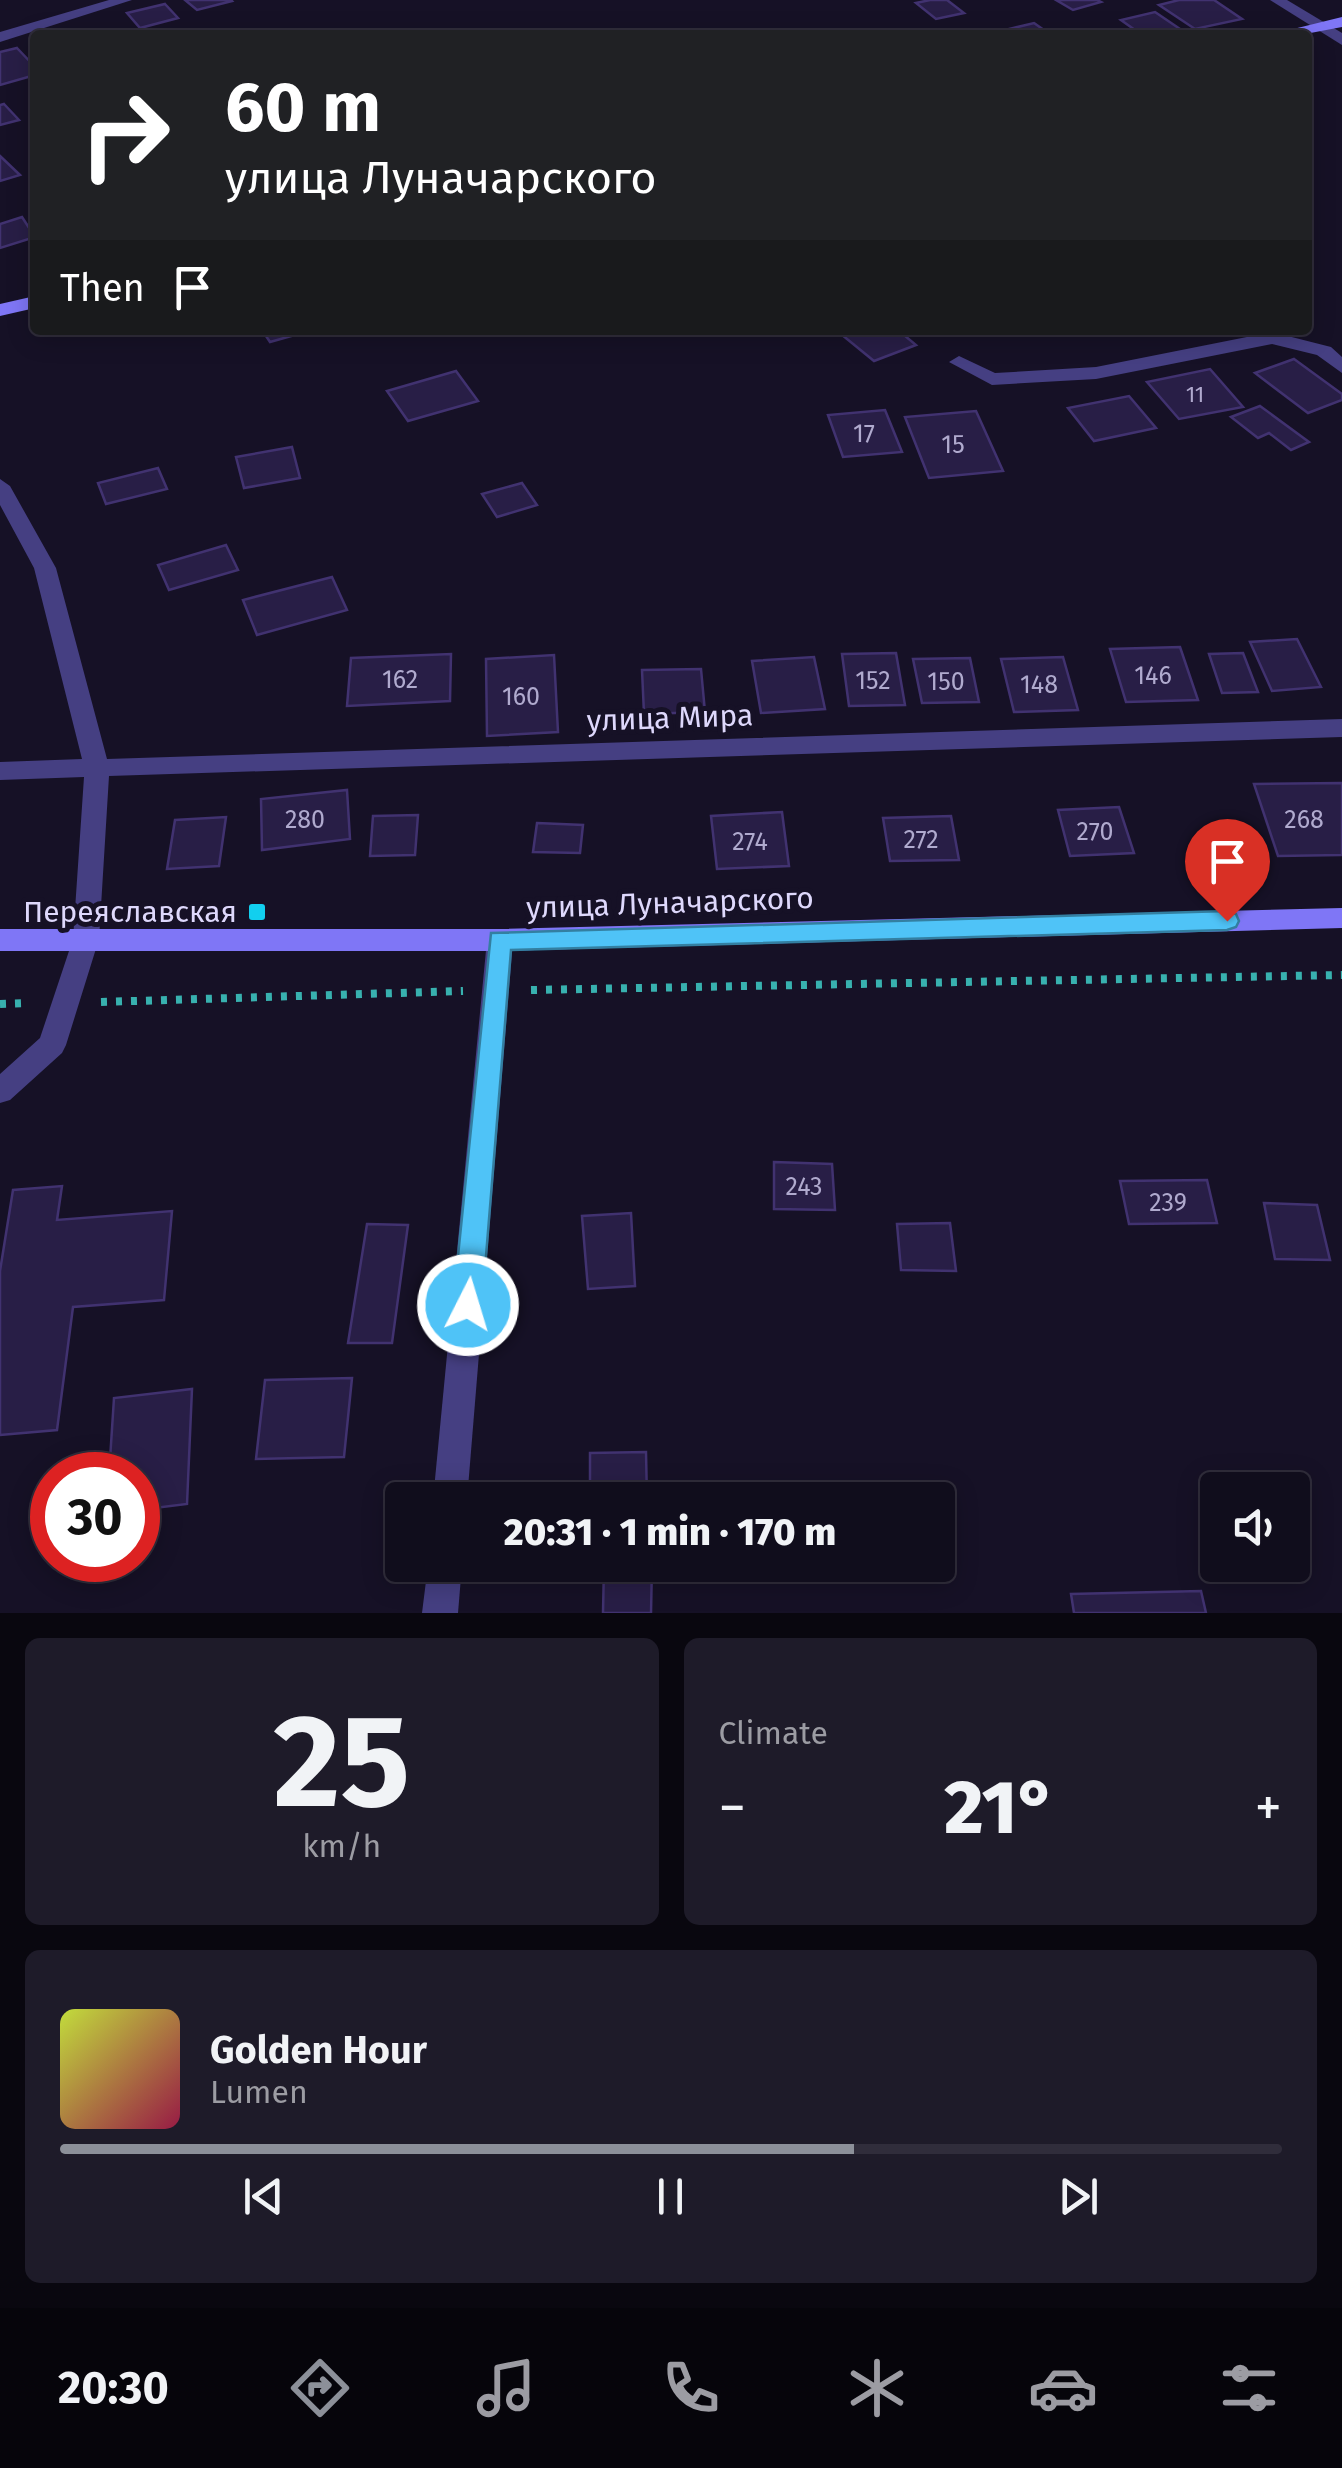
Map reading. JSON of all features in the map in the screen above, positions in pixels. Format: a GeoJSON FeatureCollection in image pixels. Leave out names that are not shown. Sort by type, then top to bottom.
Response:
{"type":"FeatureCollection","features":[{"type":"Feature","properties":{"kind":"main road"},"geometry":{"type":"LineString","coordinates":[[1301,30],[1342,22]]}},
{"type":"Feature","properties":{"kind":"main road"},"geometry":{"type":"LineString","coordinates":[[0,310],[30,303]]}},
{"type":"Feature","properties":{"kind":"main road","name":"улица Луначарского"},"geometry":{"type":"LineString","coordinates":[[0,940],[500,940],[1342,918]]}},
{"type":"Feature","properties":{"kind":"street"},"geometry":{"type":"LineString","coordinates":[[0,37],[124,0]]}},
{"type":"Feature","properties":{"kind":"street"},"geometry":{"type":"LineString","coordinates":[[1277,0],[1342,40]]}},
{"type":"Feature","properties":{"kind":"street"},"geometry":{"type":"LineString","coordinates":[[959,362],[992,379],[1096,373],[1272,338],[1324,351],[1342,366]]}},
{"type":"Feature","properties":{"kind":"street"},"geometry":{"type":"LineString","coordinates":[[0,486],[44,568],[97,769],[86,939],[52,1045],[0,1090]]}},
{"type":"Feature","properties":{"kind":"street","name":"улица Мира"},"geometry":{"type":"LineString","coordinates":[[0,771],[1342,728]]}},
{"type":"Feature","properties":{"kind":"street"},"geometry":{"type":"LineString","coordinates":[[452,1482],[500,940]]}},
{"type":"Feature","properties":{"kind":"street"},"geometry":{"type":"LineString","coordinates":[[440,1613],[443,1582]]}},
{"type":"Feature","properties":{"kind":"path"},"geometry":{"type":"LineString","coordinates":[[0,1004],[1342,975]]}},
{"type":"Feature","properties":{"kind":"building"},"geometry":{"type":"Polygon","coordinates":[[[185,0],[231,0],[232,1],[197,10],[185,0]]]}},
{"type":"Feature","properties":{"kind":"building"},"geometry":{"type":"Polygon","coordinates":[[[947,0],[964,13],[936,19],[916,3],[947,0]]]}},
{"type":"Feature","properties":{"kind":"building"},"geometry":{"type":"Polygon","coordinates":[[[1056,0],[1097,0],[1101,2],[1073,10],[1056,0]]]}},
{"type":"Feature","properties":{"kind":"building"},"geometry":{"type":"Polygon","coordinates":[[[1179,0],[1214,0],[1242,19],[1195,29],[1159,5],[1179,0]]]}},
{"type":"Feature","properties":{"kind":"building"},"geometry":{"type":"Polygon","coordinates":[[[165,4],[178,18],[140,28],[127,13],[165,4]]]}},
{"type":"Feature","properties":{"kind":"building"},"geometry":{"type":"Polygon","coordinates":[[[1155,12],[1180,29],[1135,30],[1121,20],[1155,12]]]}},
{"type":"Feature","properties":{"kind":"building"},"geometry":{"type":"Polygon","coordinates":[[[1034,23],[1044,30],[1005,30],[1034,23]]]}},
{"type":"Feature","properties":{"kind":"building"},"geometry":{"type":"Polygon","coordinates":[[[17,48],[30,62],[30,76],[0,85],[0,52],[17,48]]]}},
{"type":"Feature","properties":{"kind":"building"},"geometry":{"type":"Polygon","coordinates":[[[4,104],[19,120],[0,125],[0,105],[4,104]]]}},
{"type":"Feature","properties":{"kind":"building"},"geometry":{"type":"Polygon","coordinates":[[[0,156],[20,175],[0,181],[0,156]]]}},
{"type":"Feature","properties":{"kind":"building"},"geometry":{"type":"Polygon","coordinates":[[[22,217],[30,229],[30,239],[0,248],[0,224],[22,217]]]}},
{"type":"Feature","properties":{"kind":"building"},"geometry":{"type":"Polygon","coordinates":[[[265,335],[295,335],[270,342],[265,335]]]}},
{"type":"Feature","properties":{"kind":"building"},"geometry":{"type":"Polygon","coordinates":[[[842,335],[904,335],[916,345],[874,361],[842,335]]]}},
{"type":"Feature","properties":{"kind":"building"},"geometry":{"type":"Polygon","coordinates":[[[1294,359],[1342,394],[1342,400],[1308,413],[1255,373],[1294,359]]]}},
{"type":"Feature","properties":{"kind":"building"},"geometry":{"type":"Polygon","coordinates":[[[1210,369],[1243,407],[1179,419],[1147,382],[1210,369]]]}},
{"type":"Feature","properties":{"kind":"building"},"geometry":{"type":"Polygon","coordinates":[[[456,371],[478,401],[408,421],[387,391],[456,371]]]}},
{"type":"Feature","properties":{"kind":"building"},"geometry":{"type":"Polygon","coordinates":[[[1129,396],[1156,428],[1094,441],[1068,408],[1129,396]]]}},
{"type":"Feature","properties":{"kind":"building"},"geometry":{"type":"Polygon","coordinates":[[[1260,406],[1309,442],[1291,450],[1269,433],[1258,438],[1231,417],[1260,406]]]}},
{"type":"Feature","properties":{"kind":"building"},"geometry":{"type":"Polygon","coordinates":[[[885,410],[902,452],[843,457],[828,415],[885,410]]]}},
{"type":"Feature","properties":{"kind":"building"},"geometry":{"type":"Polygon","coordinates":[[[976,411],[1003,471],[929,478],[905,417],[976,411]]]}},
{"type":"Feature","properties":{"kind":"building"},"geometry":{"type":"Polygon","coordinates":[[[292,447],[300,478],[244,488],[236,457],[292,447]]]}},
{"type":"Feature","properties":{"kind":"building"},"geometry":{"type":"Polygon","coordinates":[[[158,468],[167,489],[106,504],[98,483],[158,468]]]}},
{"type":"Feature","properties":{"kind":"building"},"geometry":{"type":"Polygon","coordinates":[[[522,483],[537,505],[497,517],[482,494],[522,483]]]}},
{"type":"Feature","properties":{"kind":"building"},"geometry":{"type":"Polygon","coordinates":[[[226,545],[238,570],[169,590],[158,565],[226,545]]]}},
{"type":"Feature","properties":{"kind":"building"},"geometry":{"type":"Polygon","coordinates":[[[332,577],[347,610],[257,635],[243,600],[332,577]]]}},
{"type":"Feature","properties":{"kind":"building"},"geometry":{"type":"Polygon","coordinates":[[[1297,639],[1321,687],[1272,691],[1250,642],[1297,639]]]}},
{"type":"Feature","properties":{"kind":"building"},"geometry":{"type":"Polygon","coordinates":[[[1180,647],[1198,700],[1126,702],[1110,649],[1180,647]]]}},
{"type":"Feature","properties":{"kind":"building"},"geometry":{"type":"Polygon","coordinates":[[[896,653],[905,705],[849,706],[842,654],[896,653]]]}},
{"type":"Feature","properties":{"kind":"building"},"geometry":{"type":"Polygon","coordinates":[[[1243,653],[1258,692],[1222,693],[1209,654],[1243,653]]]}},
{"type":"Feature","properties":{"kind":"building"},"geometry":{"type":"Polygon","coordinates":[[[451,654],[450,701],[347,706],[351,658],[451,654]]]}},
{"type":"Feature","properties":{"kind":"building"},"geometry":{"type":"Polygon","coordinates":[[[554,655],[558,732],[487,736],[486,659],[554,655]]]}},
{"type":"Feature","properties":{"kind":"building"},"geometry":{"type":"Polygon","coordinates":[[[814,657],[825,709],[761,713],[752,661],[814,657]]]}},
{"type":"Feature","properties":{"kind":"building"},"geometry":{"type":"Polygon","coordinates":[[[1063,657],[1078,710],[1014,712],[1001,659],[1063,657]]]}},
{"type":"Feature","properties":{"kind":"building"},"geometry":{"type":"Polygon","coordinates":[[[970,658],[979,702],[922,703],[913,659],[970,658]]]}},
{"type":"Feature","properties":{"kind":"building"},"geometry":{"type":"Polygon","coordinates":[[[701,669],[705,712],[644,714],[642,670],[701,669]]]}},
{"type":"Feature","properties":{"kind":"building"},"geometry":{"type":"Polygon","coordinates":[[[1342,783],[1342,855],[1278,856],[1254,784],[1342,783]]]}},
{"type":"Feature","properties":{"kind":"building"},"geometry":{"type":"Polygon","coordinates":[[[347,790],[350,839],[262,850],[261,799],[347,790]]]}},
{"type":"Feature","properties":{"kind":"building"},"geometry":{"type":"Polygon","coordinates":[[[1119,807],[1134,853],[1070,856],[1058,810],[1119,807]]]}},
{"type":"Feature","properties":{"kind":"building"},"geometry":{"type":"Polygon","coordinates":[[[782,812],[789,866],[717,869],[711,816],[782,812]]]}},
{"type":"Feature","properties":{"kind":"building"},"geometry":{"type":"Polygon","coordinates":[[[418,815],[415,855],[370,856],[373,816],[418,815]]]}},
{"type":"Feature","properties":{"kind":"building"},"geometry":{"type":"Polygon","coordinates":[[[951,816],[959,860],[890,861],[883,818],[951,816]]]}},
{"type":"Feature","properties":{"kind":"building"},"geometry":{"type":"Polygon","coordinates":[[[226,817],[219,866],[167,869],[175,820],[226,817]]]}},
{"type":"Feature","properties":{"kind":"building"},"geometry":{"type":"Polygon","coordinates":[[[537,823],[583,825],[580,853],[533,852],[537,823]]]}},
{"type":"Feature","properties":{"kind":"building"},"geometry":{"type":"Polygon","coordinates":[[[774,1162],[832,1164],[835,1210],[774,1209],[774,1162]]]}},
{"type":"Feature","properties":{"kind":"building"},"geometry":{"type":"Polygon","coordinates":[[[1207,1180],[1217,1223],[1129,1224],[1120,1181],[1207,1180]]]}},
{"type":"Feature","properties":{"kind":"building"},"geometry":{"type":"Polygon","coordinates":[[[62,1186],[57,1220],[172,1211],[164,1300],[73,1307],[57,1430],[0,1435],[0,1271],[13,1190],[62,1186]]]}},
{"type":"Feature","properties":{"kind":"building"},"geometry":{"type":"Polygon","coordinates":[[[1264,1203],[1317,1205],[1330,1260],[1275,1259],[1264,1203]]]}},
{"type":"Feature","properties":{"kind":"building"},"geometry":{"type":"Polygon","coordinates":[[[631,1213],[635,1286],[588,1289],[582,1216],[631,1213]]]}},
{"type":"Feature","properties":{"kind":"building"},"geometry":{"type":"Polygon","coordinates":[[[950,1223],[956,1271],[901,1270],[897,1224],[950,1223]]]}},
{"type":"Feature","properties":{"kind":"building"},"geometry":{"type":"Polygon","coordinates":[[[367,1224],[408,1225],[392,1343],[348,1343],[367,1224]]]}},
{"type":"Feature","properties":{"kind":"building"},"geometry":{"type":"Polygon","coordinates":[[[352,1378],[344,1457],[256,1459],[265,1380],[352,1378]]]}},
{"type":"Feature","properties":{"kind":"building"},"geometry":{"type":"Polygon","coordinates":[[[192,1389],[187,1504],[160,1507],[160,1452],[110,1452],[114,1398],[192,1389]]]}},
{"type":"Feature","properties":{"kind":"building"},"geometry":{"type":"Polygon","coordinates":[[[646,1452],[647,1482],[590,1482],[590,1453],[646,1452]]]}},
{"type":"Feature","properties":{"kind":"building"},"geometry":{"type":"Polygon","coordinates":[[[604,1582],[652,1582],[651,1613],[603,1613],[604,1582]]]}},
{"type":"Feature","properties":{"kind":"building"},"geometry":{"type":"Polygon","coordinates":[[[1201,1591],[1206,1613],[1074,1613],[1071,1594],[1201,1591]]]}},
{"type":"Feature","properties":{"kind":"place","name":"Переяславская"},"geometry":{"type":"Point","coordinates":[257,912]}},
{"type":"Feature","properties":{"kind":"route"},"geometry":{"type":"LineString","coordinates":[[468,1305],[500,940],[1227,921]]}}]}
